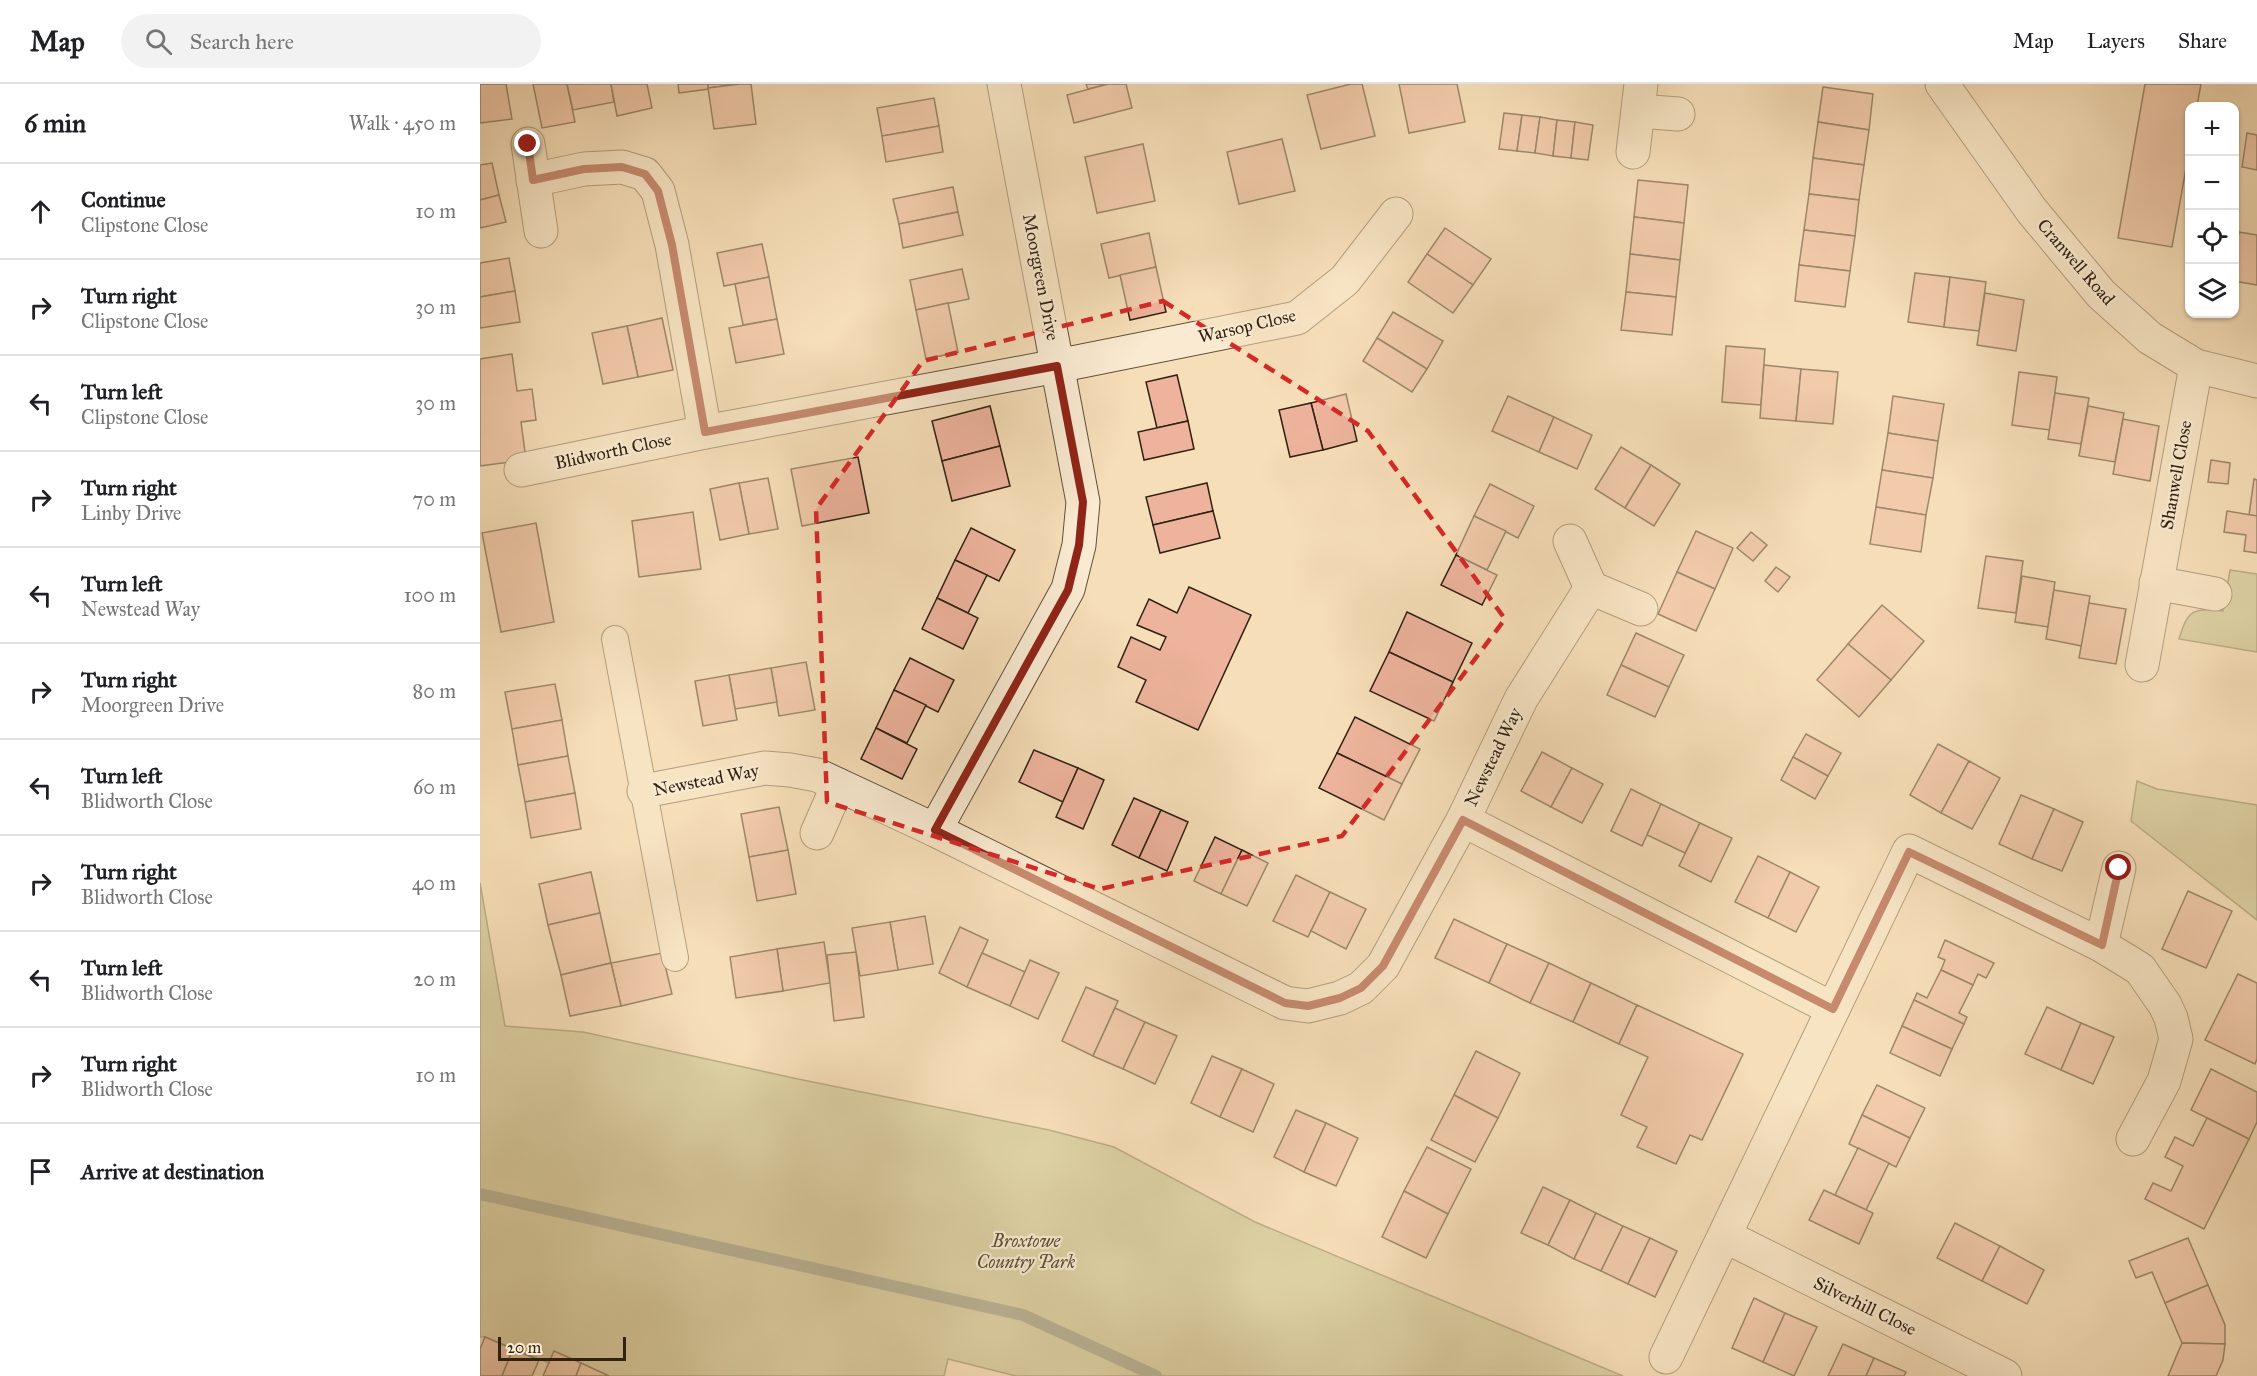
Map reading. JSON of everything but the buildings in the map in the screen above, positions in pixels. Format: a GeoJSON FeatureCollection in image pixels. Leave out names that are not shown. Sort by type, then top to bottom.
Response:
{"type":"FeatureCollection","features":[{"type":"Feature","properties":{"kind":"street","name":"Moorgreen Drive"},"geometry":{"type":"LineString","coordinates":[[935,830],[1068,590],[1079,545],[1083,502],[1004,84]]}},
{"type":"Feature","properties":{"kind":"street","name":"Cranwell Road"},"geometry":{"type":"LineString","coordinates":[[1942,84],[2032,211],[2102,294],[2150,338],[2196,366],[2257,381]]}},
{"type":"Feature","properties":{"kind":"street"},"geometry":{"type":"LineString","coordinates":[[1633,152],[1640,97],[1677,114]]}},
{"type":"Feature","properties":{"kind":"street"},"geometry":{"type":"LineString","coordinates":[[528,144],[541,231]]}},
{"type":"Feature","properties":{"kind":"street"},"geometry":{"type":"LineString","coordinates":[[533,180],[584,169],[622,167],[645,174],[658,191],[672,245],[705,432]]}},
{"type":"Feature","properties":{"kind":"street","name":"Warsop Close"},"geometry":{"type":"LineString","coordinates":[[1057,366],[1297,318],[1345,280],[1396,214]]}},
{"type":"Feature","properties":{"kind":"street","name":"Blidworth Close"},"geometry":{"type":"LineString","coordinates":[[521,470],[705,432],[1057,366]]}},
{"type":"Feature","properties":{"kind":"street","name":"Shanwell Close"},"geometry":{"type":"LineString","coordinates":[[2142,664],[2196,366]]}},
{"type":"Feature","properties":{"kind":"street"},"geometry":{"type":"LineString","coordinates":[[1570,541],[1591,588],[1641,609]]}},
{"type":"Feature","properties":{"kind":"street"},"geometry":{"type":"LineString","coordinates":[[2156,583],[2215,594]]}},
{"type":"Feature","properties":{"kind":"street","name":"Newstead Way"},"geometry":{"type":"LineString","coordinates":[[644,791],[765,768],[817,775],[935,830],[1285,1003],[1308,1006],[1340,998],[1361,988],[1383,966],[1463,820],[1521,699],[1591,588]]}},
{"type":"Feature","properties":{"kind":"street"},"geometry":{"type":"LineString","coordinates":[[817,833],[838,785]]}},
{"type":"Feature","properties":{"kind":"street"},"geometry":{"type":"LineString","coordinates":[[1463,820],[1833,1009]]}},
{"type":"Feature","properties":{"kind":"street"},"geometry":{"type":"LineString","coordinates":[[1666,1357],[1909,852],[2102,945],[2140,969],[2165,1005],[2176,1039],[2164,1081],[2133,1139]]}},
{"type":"Feature","properties":{"kind":"street"},"geometry":{"type":"LineString","coordinates":[[2102,945],[2119,868]]}},
{"type":"Feature","properties":{"kind":"street","name":"Silverhill Close"},"geometry":{"type":"LineString","coordinates":[[1725,1236],[2005,1376]]}},
{"type":"Feature","properties":{"kind":"lane"},"geometry":{"type":"LineString","coordinates":[[615,639],[675,958]]}},
{"type":"Feature","properties":{"kind":"highlighted area"},"geometry":{"type":"Polygon","coordinates":[[[1163,301],[1368,431],[1505,619],[1342,836],[1100,889],[827,802],[816,509],[923,361],[1163,301]]]}},
{"type":"Feature","properties":{"kind":"green space"},"geometry":{"type":"Polygon","coordinates":[[[2230,570],[2257,574],[2257,652],[2179,639],[2185,622],[2193,613],[2205,610],[2223,611],[2230,570]]]}},
{"type":"Feature","properties":{"kind":"green space"},"geometry":{"type":"Polygon","coordinates":[[[2137,781],[2157,789],[2257,805],[2257,920],[2131,821],[2137,781]]]}},
{"type":"Feature","properties":{"kind":"green space","name":"Broxtowe Country Park"},"geometry":{"type":"Polygon","coordinates":[[[480,883],[505,1026],[583,1032],[1049,1130],[1114,1147],[1255,1222],[1623,1376],[1016,1376],[948,1359],[944,1376],[609,1376],[555,1352],[549,1363],[480,1337],[480,883]]]}},
{"type":"Feature","properties":{"kind":"waterway"},"geometry":{"type":"LineString","coordinates":[[480,1194],[1023,1315],[1156,1376]]}},
{"type":"Feature","properties":{"kind":"route"},"geometry":{"type":"LineString","coordinates":[[528,144],[533,180],[584,169],[622,167],[645,174],[658,191],[672,245],[705,432],[1057,366],[1083,502],[1079,545],[1068,590],[935,830],[1285,1003],[1308,1006],[1340,998],[1361,988],[1383,966],[1463,820],[1833,1009],[1909,852],[2102,945],[2119,868]]}}]}
